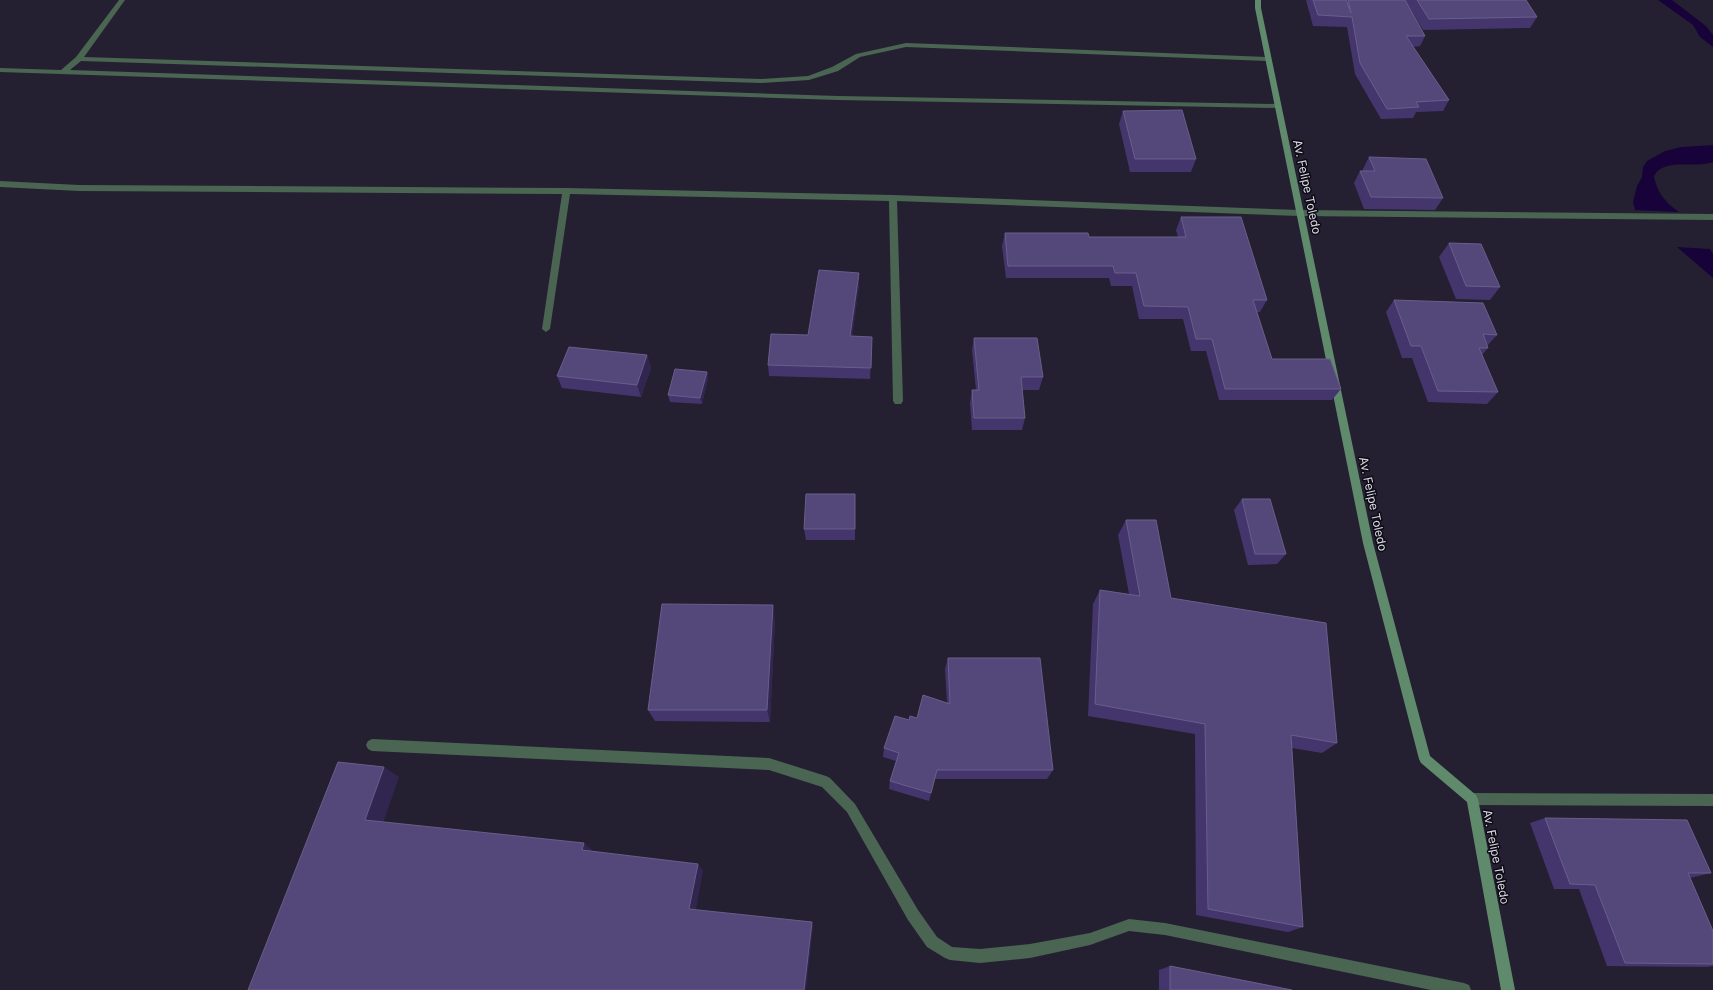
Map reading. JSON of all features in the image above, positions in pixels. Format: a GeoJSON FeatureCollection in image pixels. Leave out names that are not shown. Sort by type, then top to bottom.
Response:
{"type":"FeatureCollection","features":[{"type":"Feature","properties":{"kind":"main road","name":"Av. Felipe Toledo"},"geometry":{"type":"LineString","coordinates":[[1258,0],[1258,8],[1276,106],[1368,543],[1425,759],[1472,799],[1508,990]]}},
{"type":"Feature","properties":{"kind":"street"},"geometry":{"type":"LineString","coordinates":[[62,73],[79,59],[122,0]]}},
{"type":"Feature","properties":{"kind":"street"},"geometry":{"type":"LineString","coordinates":[[79,59],[761,81],[808,78],[835,69],[858,55],[906,45],[1268,59]]}},
{"type":"Feature","properties":{"kind":"street"},"geometry":{"type":"LineString","coordinates":[[0,70],[838,98],[1276,106]]}},
{"type":"Feature","properties":{"kind":"street"},"geometry":{"type":"LineString","coordinates":[[0,184],[79,188],[566,191],[893,198],[1299,213],[1713,218]]}},
{"type":"Feature","properties":{"kind":"street"},"geometry":{"type":"LineString","coordinates":[[546,329],[566,191]]}},
{"type":"Feature","properties":{"kind":"street"},"geometry":{"type":"LineString","coordinates":[[893,198],[898,401]]}},
{"type":"Feature","properties":{"kind":"street"},"geometry":{"type":"LineString","coordinates":[[372,745],[769,764],[826,782],[851,808],[912,915],[932,942],[950,953],[980,956],[1030,952],[1090,939],[1130,925],[1172,930],[1464,990]]}},
{"type":"Feature","properties":{"kind":"street"},"geometry":{"type":"LineString","coordinates":[[1472,799],[1713,800]]}},
{"type":"Feature","properties":{"kind":"shaded area"},"geometry":{"type":"Polygon","coordinates":[[[1658,0],[1672,0],[1706,26],[1713,35],[1713,47],[1700,37],[1693,25],[1658,0]]]}},
{"type":"Feature","properties":{"kind":"shaded area"},"geometry":{"type":"Polygon","coordinates":[[[1713,145],[1713,162],[1706,164],[1672,165],[1659,170],[1654,176],[1657,188],[1663,197],[1679,212],[1635,210],[1633,202],[1637,186],[1642,177],[1643,167],[1647,161],[1665,151],[1681,147],[1713,145]]]}},
{"type":"Feature","properties":{"kind":"shaded area"},"geometry":{"type":"Polygon","coordinates":[[[1677,247],[1710,249],[1713,254],[1713,278],[1677,247]]]}},
{"type":"Feature","properties":{"kind":"building"},"geometry":{"type":"Polygon","coordinates":[[[1313,0],[1346,0],[1351,13],[1348,0],[1405,0],[1425,36],[1406,36],[1449,100],[1416,102],[1419,107],[1387,109],[1360,63],[1352,17],[1318,15],[1313,0]]]}},
{"type":"Feature","properties":{"kind":"building"},"geometry":{"type":"Polygon","coordinates":[[[1417,0],[1526,0],[1537,17],[1429,19],[1417,0]]]}},
{"type":"Feature","properties":{"kind":"building"},"geometry":{"type":"Polygon","coordinates":[[[1182,110],[1196,159],[1135,159],[1123,111],[1182,110]]]}},
{"type":"Feature","properties":{"kind":"building"},"geometry":{"type":"Polygon","coordinates":[[[1369,157],[1426,159],[1443,198],[1371,197],[1360,171],[1375,171],[1369,157]]]}},
{"type":"Feature","properties":{"kind":"building"},"geometry":{"type":"Polygon","coordinates":[[[1181,217],[1241,217],[1267,300],[1253,300],[1272,359],[1330,359],[1341,389],[1225,389],[1212,339],[1196,339],[1188,307],[1144,306],[1136,273],[1115,273],[1113,266],[1008,266],[1005,233],[1088,233],[1089,237],[1186,237],[1181,217]]]}},
{"type":"Feature","properties":{"kind":"building"},"geometry":{"type":"Polygon","coordinates":[[[1449,243],[1481,244],[1500,287],[1466,286],[1449,243]]]}},
{"type":"Feature","properties":{"kind":"building"},"geometry":{"type":"Polygon","coordinates":[[[819,270],[859,273],[850,336],[872,337],[871,368],[768,365],[771,334],[808,335],[819,270]]]}},
{"type":"Feature","properties":{"kind":"building"},"geometry":{"type":"Polygon","coordinates":[[[1394,300],[1483,303],[1497,335],[1483,334],[1488,348],[1479,348],[1498,392],[1438,391],[1421,346],[1411,346],[1394,300]]]}},
{"type":"Feature","properties":{"kind":"building"},"geometry":{"type":"Polygon","coordinates":[[[974,338],[1037,338],[1043,377],[1021,377],[1025,418],[974,418],[972,390],[979,390],[974,338]]]}},
{"type":"Feature","properties":{"kind":"building"},"geometry":{"type":"Polygon","coordinates":[[[569,347],[647,355],[637,385],[557,376],[569,347]]]}},
{"type":"Feature","properties":{"kind":"building"},"geometry":{"type":"Polygon","coordinates":[[[675,369],[707,372],[700,398],[668,395],[675,369]]]}},
{"type":"Feature","properties":{"kind":"building"},"geometry":{"type":"Polygon","coordinates":[[[806,494],[855,494],[855,529],[804,529],[806,494]]]}},
{"type":"Feature","properties":{"kind":"building"},"geometry":{"type":"Polygon","coordinates":[[[1242,499],[1270,499],[1286,554],[1255,554],[1242,499]]]}},
{"type":"Feature","properties":{"kind":"building"},"geometry":{"type":"Polygon","coordinates":[[[1126,520],[1156,520],[1171,598],[1326,623],[1337,743],[1291,735],[1303,927],[1208,909],[1205,724],[1095,704],[1100,590],[1140,596],[1126,520]]]}},
{"type":"Feature","properties":{"kind":"building"},"geometry":{"type":"Polygon","coordinates":[[[662,604],[773,605],[767,710],[648,710],[662,604]]]}},
{"type":"Feature","properties":{"kind":"building"},"geometry":{"type":"Polygon","coordinates":[[[948,658],[1040,658],[1053,770],[937,770],[931,793],[890,781],[899,753],[884,748],[895,716],[909,720],[910,716],[917,718],[923,695],[950,704],[948,658]]]}},
{"type":"Feature","properties":{"kind":"building"},"geometry":{"type":"Polygon","coordinates":[[[338,762],[384,767],[365,820],[584,843],[582,850],[698,864],[689,909],[812,922],[804,990],[248,990],[338,762]]]}},
{"type":"Feature","properties":{"kind":"building"},"geometry":{"type":"Polygon","coordinates":[[[1545,818],[1687,820],[1711,873],[1688,873],[1713,931],[1713,964],[1625,963],[1595,885],[1570,884],[1545,818]]]}},
{"type":"Feature","properties":{"kind":"building"},"geometry":{"type":"Polygon","coordinates":[[[1170,966],[1292,990],[1170,990],[1170,966]]]}}]}
